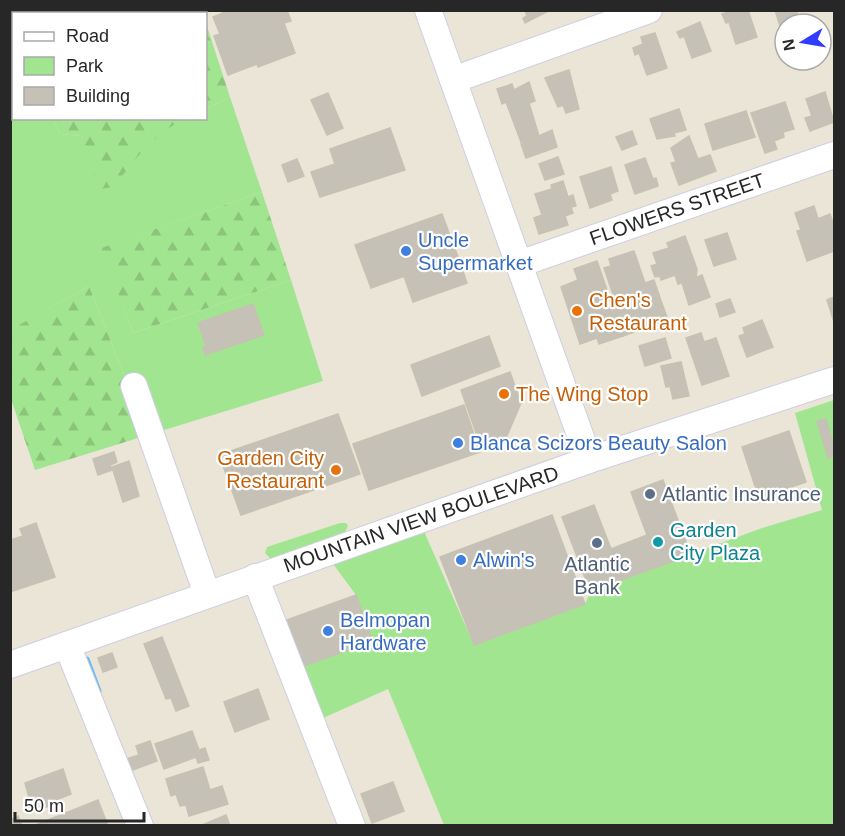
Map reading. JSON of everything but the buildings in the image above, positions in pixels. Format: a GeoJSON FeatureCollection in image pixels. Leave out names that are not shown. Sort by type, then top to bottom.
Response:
{"type":"FeatureCollection","features":[{"type":"Feature","properties":{"kind":"street"},"geometry":{"type":"LineString","coordinates":[[428,10],[590,460]]}},
{"type":"Feature","properties":{"kind":"street"},"geometry":{"type":"LineString","coordinates":[[453,80],[649,10]]}},
{"type":"Feature","properties":{"kind":"street","name":"FLOWERS STREET"},"geometry":{"type":"LineString","coordinates":[[519,264],[834,155]]}},
{"type":"Feature","properties":{"kind":"street","name":"MOUNTAIN VIEW BOULEVARD"},"geometry":{"type":"LineString","coordinates":[[10,665],[590,460],[834,380]]}},
{"type":"Feature","properties":{"kind":"street"},"geometry":{"type":"LineString","coordinates":[[134,386],[207,594]]}},
{"type":"Feature","properties":{"kind":"street"},"geometry":{"type":"LineString","coordinates":[[255,578],[352,825]]}},
{"type":"Feature","properties":{"kind":"street"},"geometry":{"type":"LineString","coordinates":[[67,645],[140,825]]}},
{"type":"Feature","properties":{"kind":"green space"},"geometry":{"type":"Polygon","coordinates":[[[201,10],[202,12],[12,12],[12,20],[11,11],[201,10]]]}},
{"type":"Feature","properties":{"kind":"green space"},"geometry":{"type":"Polygon","coordinates":[[[10,21],[12,24],[12,120],[53,120],[60,134],[82,136],[114,187],[146,147],[165,128],[183,120],[207,120],[207,108],[230,97],[262,192],[102,248],[133,333],[291,280],[323,381],[148,435],[89,286],[11,330],[10,21]]]}},
{"type":"Feature","properties":{"kind":"green space"},"geometry":{"type":"Polygon","coordinates":[[[207,26],[230,97],[207,108],[207,26]]]}},
{"type":"Feature","properties":{"kind":"green space"},"geometry":{"type":"Polygon","coordinates":[[[53,120],[183,120],[154,140],[137,157],[114,187],[99,189],[82,136],[60,134],[53,120]]]}},
{"type":"Feature","properties":{"kind":"green space"},"geometry":{"type":"Polygon","coordinates":[[[262,192],[291,280],[133,333],[101,248],[262,192]]]}},
{"type":"Feature","properties":{"kind":"green space"},"geometry":{"type":"Polygon","coordinates":[[[89,286],[148,435],[35,470],[11,399],[10,330],[89,286]]]}},
{"type":"Feature","properties":{"kind":"green space"},"geometry":{"type":"Polygon","coordinates":[[[834,400],[834,825],[444,825],[388,689],[312,723],[294,670],[373,641],[356,595],[325,553],[419,520],[474,645],[585,604],[591,591],[762,528],[822,510],[795,413],[834,400]]]}},
{"type":"Feature","properties":{"kind":"green space"},"geometry":{"type":"Polygon","coordinates":[[[346,523],[348,526],[344,534],[277,558],[270,558],[265,553],[267,547],[346,523]]]}},
{"type":"Feature","properties":{"kind":"waterway"},"geometry":{"type":"LineString","coordinates":[[87,659],[99,691]]}},
{"type":"Feature","properties":{"kind":"place","name":"Uncle Supermarket"},"geometry":{"type":"Point","coordinates":[406,251]}},
{"type":"Feature","properties":{"kind":"place","name":"Chen's Restaurant"},"geometry":{"type":"Point","coordinates":[577,311]}},
{"type":"Feature","properties":{"kind":"place","name":"The Wing Stop"},"geometry":{"type":"Point","coordinates":[504,394]}},
{"type":"Feature","properties":{"kind":"place","name":"Blanca Scizors Beauty Salon"},"geometry":{"type":"Point","coordinates":[458,443]}},
{"type":"Feature","properties":{"kind":"place","name":"Garden City Restaurant"},"geometry":{"type":"Point","coordinates":[336,470]}},
{"type":"Feature","properties":{"kind":"place","name":"Atlantic Insurance"},"geometry":{"type":"Point","coordinates":[650,494]}},
{"type":"Feature","properties":{"kind":"place","name":"Garden City Plaza"},"geometry":{"type":"Point","coordinates":[658,542]}},
{"type":"Feature","properties":{"kind":"place","name":"Atlantic Bank"},"geometry":{"type":"Point","coordinates":[597,543]}},
{"type":"Feature","properties":{"kind":"place","name":"Alwin's"},"geometry":{"type":"Point","coordinates":[461,560]}},
{"type":"Feature","properties":{"kind":"place","name":"Belmopan Hardware"},"geometry":{"type":"Point","coordinates":[328,631]}}]}
